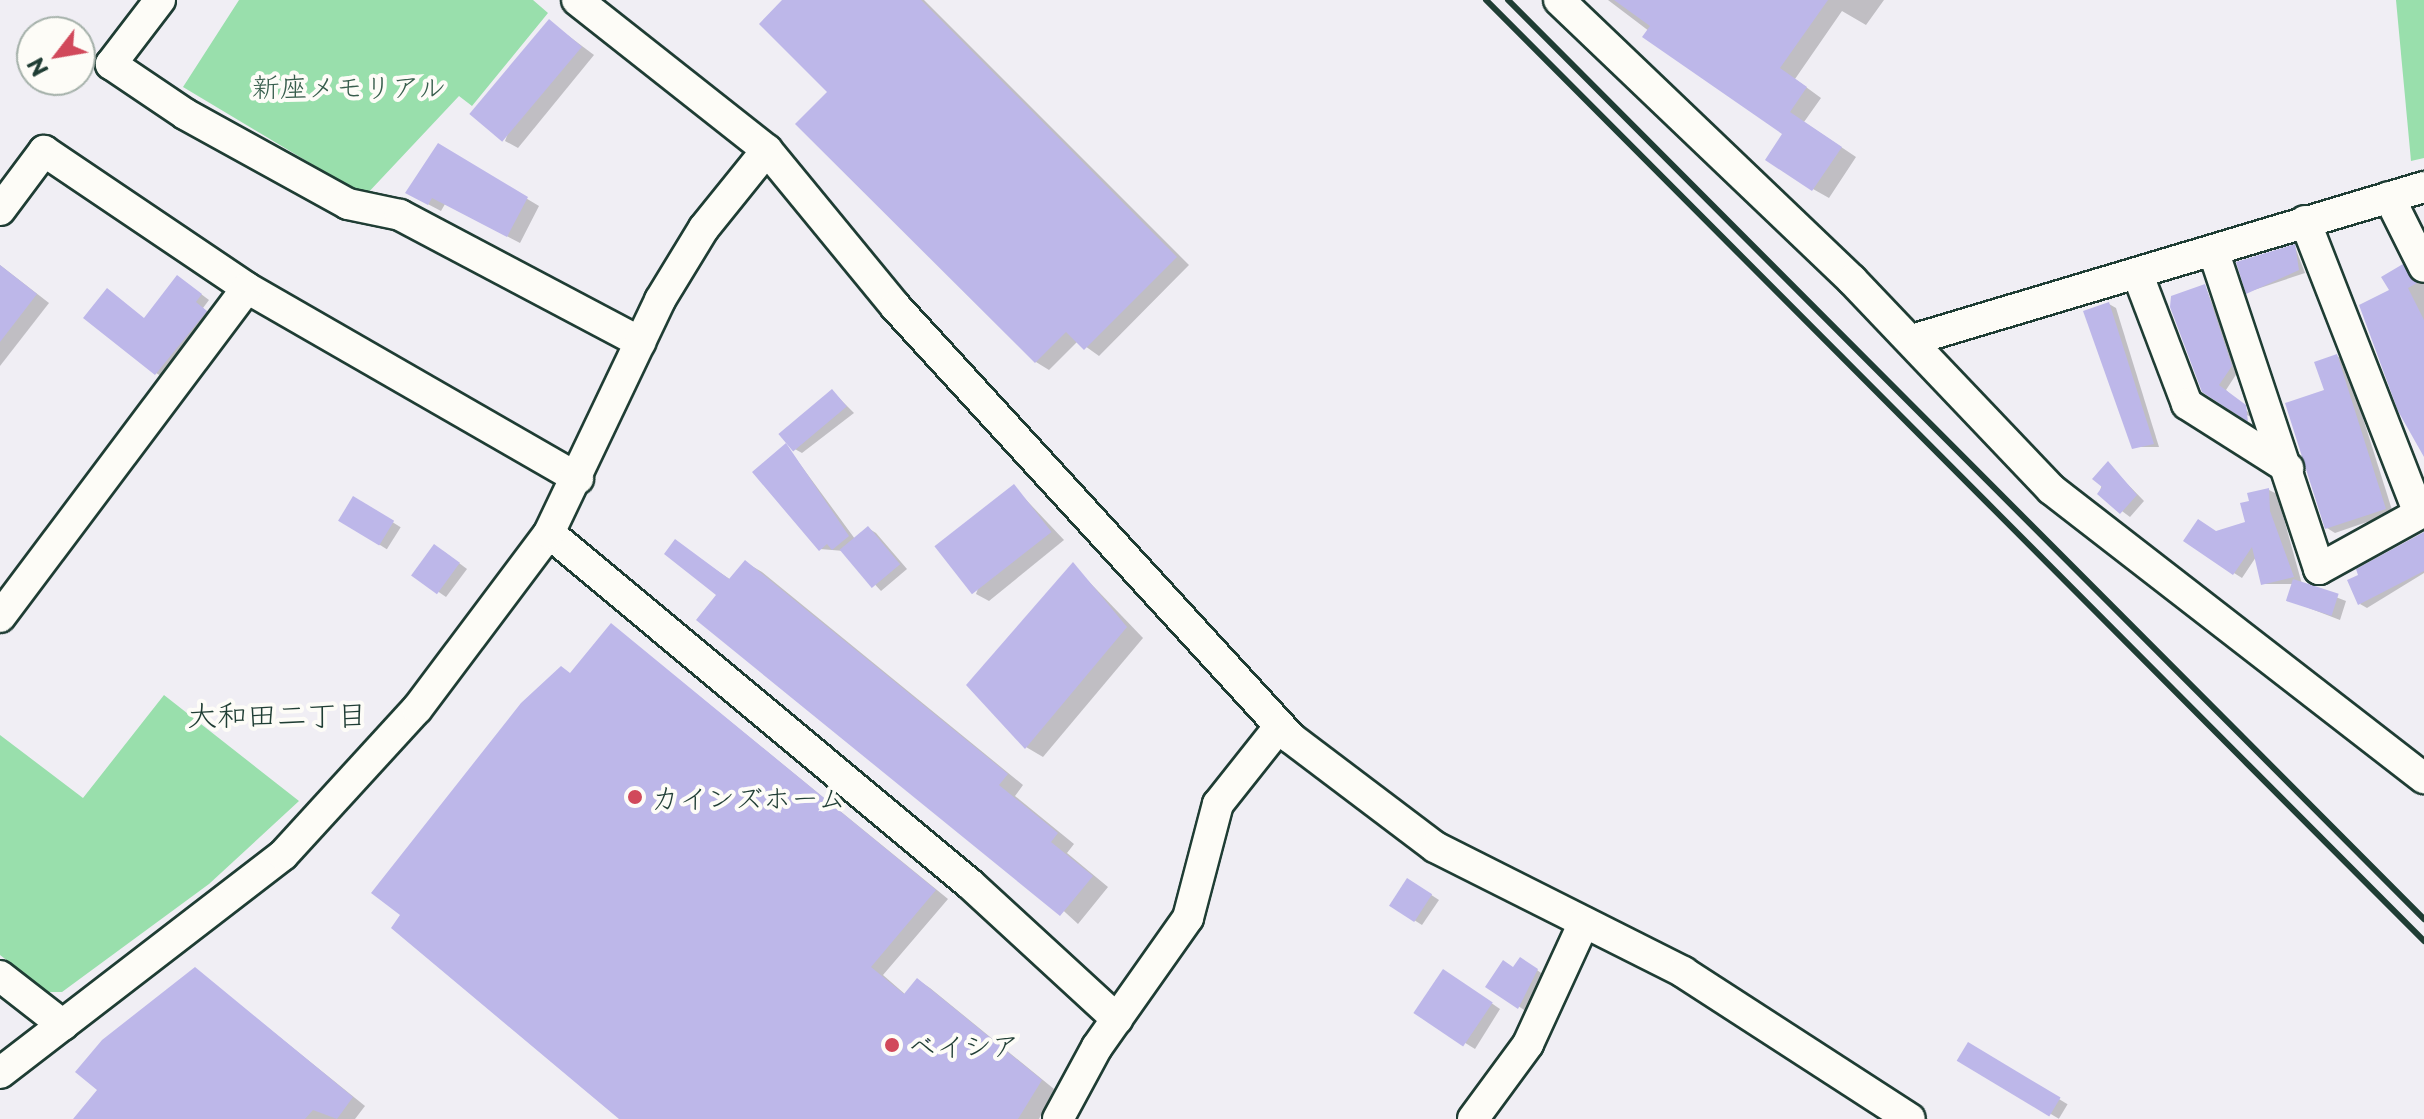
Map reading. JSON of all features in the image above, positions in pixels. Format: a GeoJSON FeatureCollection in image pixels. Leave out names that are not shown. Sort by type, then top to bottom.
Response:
{"type":"FeatureCollection","features":[{"type":"Feature","properties":{"kind":"street"},"geometry":{"type":"LineString","coordinates":[[160,0],[111,64],[185,114],[348,204],[400,215],[640,342]]}},
{"type":"Feature","properties":{"kind":"street"},"geometry":{"type":"LineString","coordinates":[[577,0],[767,150],[895,306],[1279,727],[1435,847],[1683,972],[1910,1119]]}},
{"type":"Feature","properties":{"kind":"street"},"geometry":{"type":"LineString","coordinates":[[1559,0],[1912,340],[2051,489],[2424,778]]}},
{"type":"Feature","properties":{"kind":"street"},"geometry":{"type":"LineString","coordinates":[[0,1073],[283,855],[417,709],[549,533],[578,478],[640,342],[704,228],[767,150]]}},
{"type":"Feature","properties":{"kind":"street"},"geometry":{"type":"LineString","coordinates":[[0,210],[44,151],[247,288],[578,478]]}},
{"type":"Feature","properties":{"kind":"street"},"geometry":{"type":"LineString","coordinates":[[1912,340],[2214,253],[2305,221],[2424,187]]}},
{"type":"Feature","properties":{"kind":"street"},"geometry":{"type":"LineString","coordinates":[[2389,197],[2424,267]]}},
{"type":"Feature","properties":{"kind":"street"},"geometry":{"type":"LineString","coordinates":[[2214,253],[2288,468],[2319,569],[2422,513],[2305,221]]}},
{"type":"Feature","properties":{"kind":"street"},"geometry":{"type":"LineString","coordinates":[[2138,275],[2187,404],[2288,468]]}},
{"type":"Feature","properties":{"kind":"street"},"geometry":{"type":"LineString","coordinates":[[0,617],[247,288]]}},
{"type":"Feature","properties":{"kind":"street"},"geometry":{"type":"LineString","coordinates":[[549,533],[970,884],[1117,1019]]}},
{"type":"Feature","properties":{"kind":"street"},"geometry":{"type":"LineString","coordinates":[[1058,1119],[1117,1019],[1188,918],[1218,804],[1279,727]]}},
{"type":"Feature","properties":{"kind":"street"},"geometry":{"type":"LineString","coordinates":[[1473,1119],[1528,1044],[1584,922]]}},
{"type":"Feature","properties":{"kind":"street"},"geometry":{"type":"LineString","coordinates":[[0,976],[63,1025]]}},
{"type":"Feature","properties":{"kind":"green space","name":"新座メモリアル"},"geometry":{"type":"Polygon","coordinates":[[[239,0],[533,0],[548,13],[472,106],[459,96],[365,196],[183,87],[239,0]]]}},
{"type":"Feature","properties":{"kind":"green space"},"geometry":{"type":"Polygon","coordinates":[[[2396,0],[2424,0],[2424,158],[2411,161],[2396,0]]]}},
{"type":"Feature","properties":{"kind":"green space"},"geometry":{"type":"Polygon","coordinates":[[[164,695],[299,801],[209,884],[62,992],[48,992],[0,955],[0,735],[83,798],[164,695]]]}},
{"type":"Feature","properties":{"kind":"building"},"geometry":{"type":"Polygon","coordinates":[[[782,0],[921,0],[1177,257],[1084,350],[1066,332],[1035,363],[795,124],[827,92],[759,24],[782,0]]]}},
{"type":"Feature","properties":{"kind":"building"},"geometry":{"type":"Polygon","coordinates":[[[1614,0],[1828,0],[1780,68],[1807,87],[1790,112],[1842,147],[1812,191],[1765,160],[1782,134],[1642,37],[1650,26],[1614,0]]]}},
{"type":"Feature","properties":{"kind":"building"},"geometry":{"type":"Polygon","coordinates":[[[549,19],[582,47],[502,142],[469,114],[549,19]]]}},
{"type":"Feature","properties":{"kind":"building"},"geometry":{"type":"Polygon","coordinates":[[[438,143],[528,197],[507,237],[432,198],[428,205],[405,193],[438,143]]]}},
{"type":"Feature","properties":{"kind":"building"},"geometry":{"type":"Polygon","coordinates":[[[2295,244],[2299,270],[2246,294],[2236,262],[2295,244]]]}},
{"type":"Feature","properties":{"kind":"building"},"geometry":{"type":"Polygon","coordinates":[[[2403,264],[2417,283],[2408,288],[2424,320],[2424,457],[2398,411],[2359,305],[2389,290],[2381,277],[2403,264]]]}},
{"type":"Feature","properties":{"kind":"building"},"geometry":{"type":"Polygon","coordinates":[[[0,265],[37,294],[0,342],[0,265]]]}},
{"type":"Feature","properties":{"kind":"building"},"geometry":{"type":"Polygon","coordinates":[[[177,275],[202,294],[196,302],[207,311],[155,375],[83,318],[107,288],[144,318],[177,275]]]}},
{"type":"Feature","properties":{"kind":"building"},"geometry":{"type":"Polygon","coordinates":[[[2205,284],[2232,366],[2219,385],[2246,405],[2248,422],[2202,392],[2170,307],[2171,296],[2205,284]]]}},
{"type":"Feature","properties":{"kind":"building"},"geometry":{"type":"Polygon","coordinates":[[[2109,302],[2154,444],[2132,449],[2083,311],[2109,302]]]}},
{"type":"Feature","properties":{"kind":"building"},"geometry":{"type":"Polygon","coordinates":[[[2337,354],[2386,509],[2325,529],[2285,403],[2324,390],[2314,362],[2337,354]]]}},
{"type":"Feature","properties":{"kind":"building"},"geometry":{"type":"Polygon","coordinates":[[[832,389],[847,407],[793,452],[778,434],[832,389]]]}},
{"type":"Feature","properties":{"kind":"building"},"geometry":{"type":"Polygon","coordinates":[[[786,443],[849,536],[832,550],[827,544],[819,551],[752,472],[786,443]]]}},
{"type":"Feature","properties":{"kind":"building"},"geometry":{"type":"Polygon","coordinates":[[[2108,461],[2137,495],[2120,514],[2097,494],[2102,487],[2092,479],[2108,461]]]}},
{"type":"Feature","properties":{"kind":"building"},"geometry":{"type":"Polygon","coordinates":[[[1014,484],[1052,532],[972,594],[934,546],[1014,484]]]}},
{"type":"Feature","properties":{"kind":"building"},"geometry":{"type":"Polygon","coordinates":[[[2269,488],[2270,511],[2294,577],[2261,585],[2252,547],[2233,575],[2183,541],[2198,519],[2216,531],[2245,522],[2240,503],[2249,501],[2247,493],[2269,488]]]}},
{"type":"Feature","properties":{"kind":"building"},"geometry":{"type":"Polygon","coordinates":[[[353,496],[394,521],[379,546],[338,521],[353,496]]]}},
{"type":"Feature","properties":{"kind":"building"},"geometry":{"type":"Polygon","coordinates":[[[868,526],[900,564],[872,588],[840,550],[868,526]]]}},
{"type":"Feature","properties":{"kind":"building"},"geometry":{"type":"Polygon","coordinates":[[[2424,532],[2424,571],[2358,605],[2347,580],[2358,575],[2356,569],[2424,532]]]}},
{"type":"Feature","properties":{"kind":"building"},"geometry":{"type":"Polygon","coordinates":[[[675,539],[729,579],[745,560],[1008,774],[999,785],[1058,833],[1051,842],[1093,876],[1060,916],[696,620],[716,595],[664,554],[675,539]]]}},
{"type":"Feature","properties":{"kind":"building"},"geometry":{"type":"Polygon","coordinates":[[[434,544],[460,563],[437,594],[411,576],[434,544]]]}},
{"type":"Feature","properties":{"kind":"building"},"geometry":{"type":"Polygon","coordinates":[[[1073,562],[1127,627],[1025,749],[966,685],[1073,562]]]}},
{"type":"Feature","properties":{"kind":"building"},"geometry":{"type":"Polygon","coordinates":[[[2293,579],[2339,594],[2332,616],[2286,601],[2293,579]]]}},
{"type":"Feature","properties":{"kind":"building","name":"カインズホーム"},"geometry":{"type":"Polygon","coordinates":[[[611,623],[936,890],[871,967],[904,994],[917,978],[1042,1080],[1018,1119],[619,1119],[391,928],[400,915],[371,893],[521,703],[561,666],[570,673],[611,623]]]}},
{"type":"Feature","properties":{"kind":"building"},"geometry":{"type":"Polygon","coordinates":[[[1407,878],[1432,894],[1414,922],[1389,906],[1407,878]]]}},
{"type":"Feature","properties":{"kind":"building"},"geometry":{"type":"Polygon","coordinates":[[[1520,957],[1538,969],[1518,1009],[1485,987],[1503,960],[1513,967],[1520,957]]]}},
{"type":"Feature","properties":{"kind":"building"},"geometry":{"type":"Polygon","coordinates":[[[195,967],[353,1097],[337,1119],[313,1110],[305,1119],[73,1119],[97,1090],[75,1072],[102,1040],[195,967]]]}},
{"type":"Feature","properties":{"kind":"building"},"geometry":{"type":"Polygon","coordinates":[[[1443,969],[1493,1003],[1463,1046],[1413,1013],[1443,969]]]}},
{"type":"Feature","properties":{"kind":"building"},"geometry":{"type":"Polygon","coordinates":[[[1968,1042],[2061,1098],[2049,1116],[1957,1061],[1968,1042]]]}},
{"type":"Feature","properties":{"kind":"railway"},"geometry":{"type":"LineString","coordinates":[[1486,0],[2424,941]]}},
{"type":"Feature","properties":{"kind":"railway"},"geometry":{"type":"LineString","coordinates":[[1508,0],[2424,919]]}},
{"type":"Feature","properties":{"kind":"place","name":"カインズホーム"},"geometry":{"type":"Point","coordinates":[635,797]}},
{"type":"Feature","properties":{"kind":"place","name":"ベイシア"},"geometry":{"type":"Point","coordinates":[892,1045]}},
{"type":"Feature","properties":{"kind":"district","name":"大和田二丁目"},"geometry":{"type":"Point","coordinates":[277,714]}}]}
